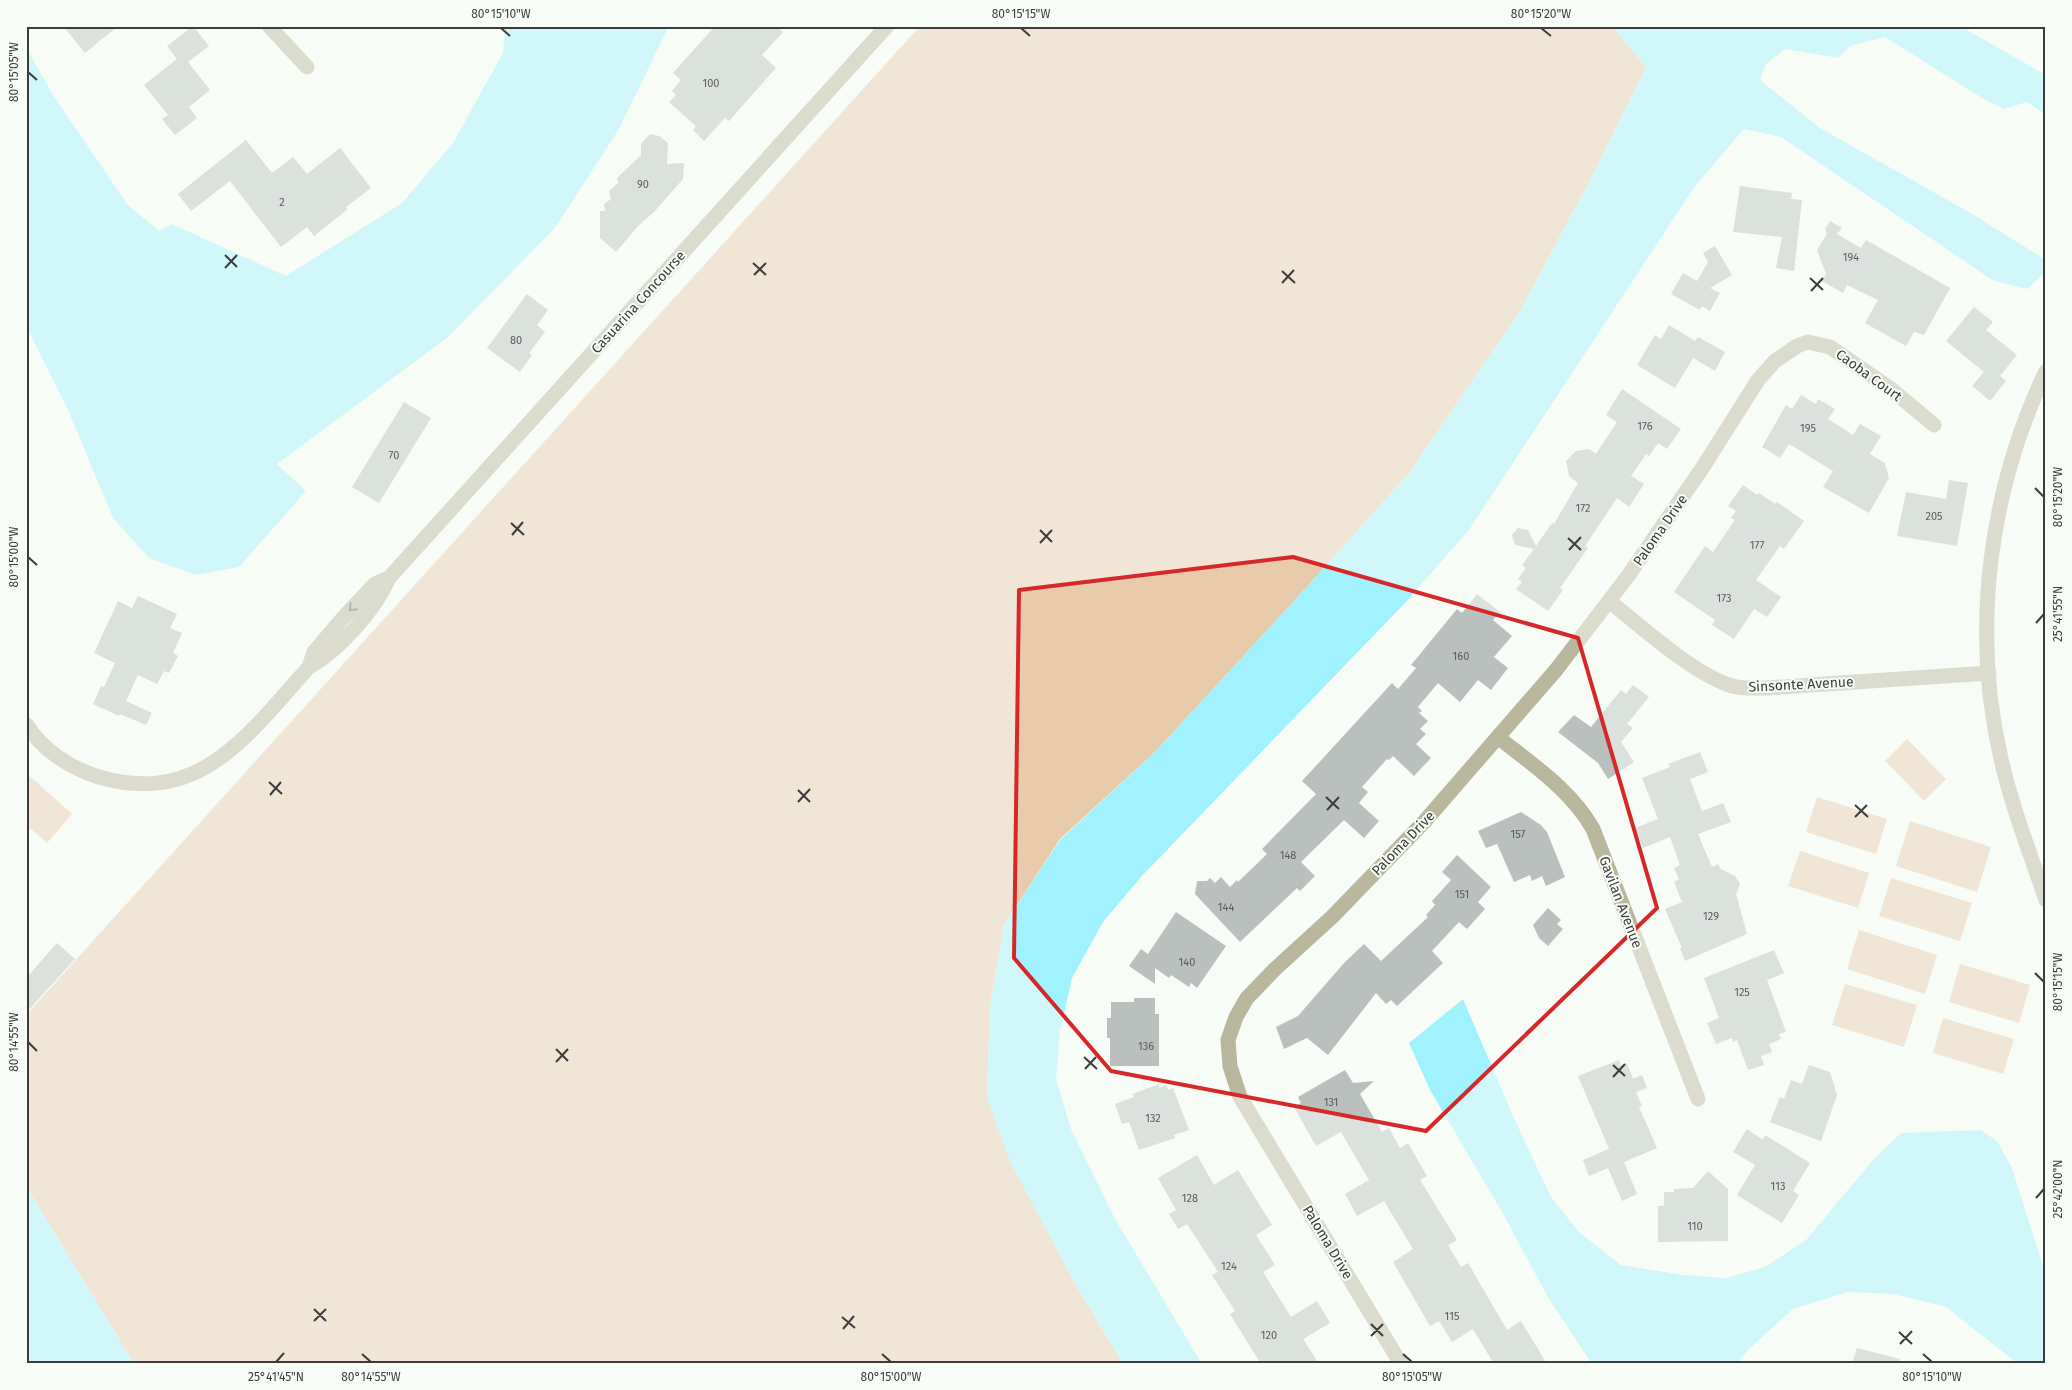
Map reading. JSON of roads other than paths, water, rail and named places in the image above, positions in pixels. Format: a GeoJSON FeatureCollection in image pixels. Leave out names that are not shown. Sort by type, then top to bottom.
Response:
{"type":"FeatureCollection","features":[{"type":"Feature","properties":{"kind":"street"},"geometry":{"type":"LineString","coordinates":[[269,26],[306,67]]}},
{"type":"Feature","properties":{"kind":"street","name":"Casuarina Concourse"},"geometry":{"type":"LineString","coordinates":[[26,724],[47,749],[66,762],[86,772],[129,783],[170,781],[195,773],[226,755],[309,667],[314,652],[342,619],[375,584],[389,578],[887,26]]}},
{"type":"Feature","properties":{"kind":"street","name":"Caoba Court"},"geometry":{"type":"LineString","coordinates":[[1797,346],[1808,342],[1830,347],[1891,389],[1934,425]]}},
{"type":"Feature","properties":{"kind":"street","name":"Paloma Drive"},"geometry":{"type":"LineString","coordinates":[[1401,1364],[1240,1097],[1230,1066],[1228,1040],[1241,1007],[1255,989],[1332,917],[1424,822],[1499,738],[1556,670],[1609,601],[1698,475],[1758,380],[1776,361],[1797,346]]}},
{"type":"Feature","properties":{"kind":"street"},"geometry":{"type":"LineString","coordinates":[[2046,371],[2012,457],[1995,527],[1989,591],[1989,673],[1994,719],[2004,772],[2046,900]]}},
{"type":"Feature","properties":{"kind":"street","name":"Sinsonte Avenue"},"geometry":{"type":"LineString","coordinates":[[1609,601],[1684,660],[1718,680],[1742,688],[1989,673]]}},
{"type":"Feature","properties":{"kind":"street","name":"Gavilan Avenue"},"geometry":{"type":"LineString","coordinates":[[1499,738],[1569,797],[1586,817],[1593,829],[1698,1099]]}},
{"type":"Feature","properties":{"kind":"water"},"geometry":{"type":"Polygon","coordinates":[[[505,26],[669,26],[619,129],[555,228],[448,337],[277,464],[306,491],[239,567],[195,575],[149,558],[113,518],[68,410],[26,326],[26,47],[53,95],[127,204],[159,231],[172,224],[286,276],[402,203],[453,143],[503,53],[505,26]]]}},
{"type":"Feature","properties":{"kind":"water"},"geometry":{"type":"Polygon","coordinates":[[[1612,26],[1960,26],[2046,75],[2046,115],[2027,102],[2004,109],[1982,98],[1885,37],[1850,46],[1838,58],[1785,49],[1766,64],[1760,80],[1820,128],[1974,215],[2046,260],[2046,272],[2027,289],[1994,281],[1781,137],[1744,129],[1695,186],[1469,530],[1404,604],[1142,876],[1103,922],[1072,978],[1060,1032],[1056,1079],[1071,1129],[1114,1217],[1202,1364],[1123,1364],[1073,1280],[1010,1162],[987,1098],[990,1006],[1004,925],[1060,840],[1155,752],[1410,472],[1520,311],[1587,186],[1646,67],[1612,26]]]}},
{"type":"Feature","properties":{"kind":"water"},"geometry":{"type":"Polygon","coordinates":[[[1463,999],[1513,1116],[1551,1197],[1579,1232],[1621,1265],[1683,1275],[1726,1278],[1765,1267],[1806,1240],[1873,1160],[1901,1133],[1981,1130],[1998,1142],[2012,1168],[2046,1275],[2046,1364],[2020,1364],[1946,1307],[1893,1294],[1848,1292],[1793,1309],[1748,1350],[1736,1364],[1592,1364],[1549,1299],[1502,1212],[1430,1090],[1409,1043],[1463,999]]]}},
{"type":"Feature","properties":{"kind":"water"},"geometry":{"type":"Polygon","coordinates":[[[26,1186],[134,1364],[26,1364],[26,1186]]]}}]}
